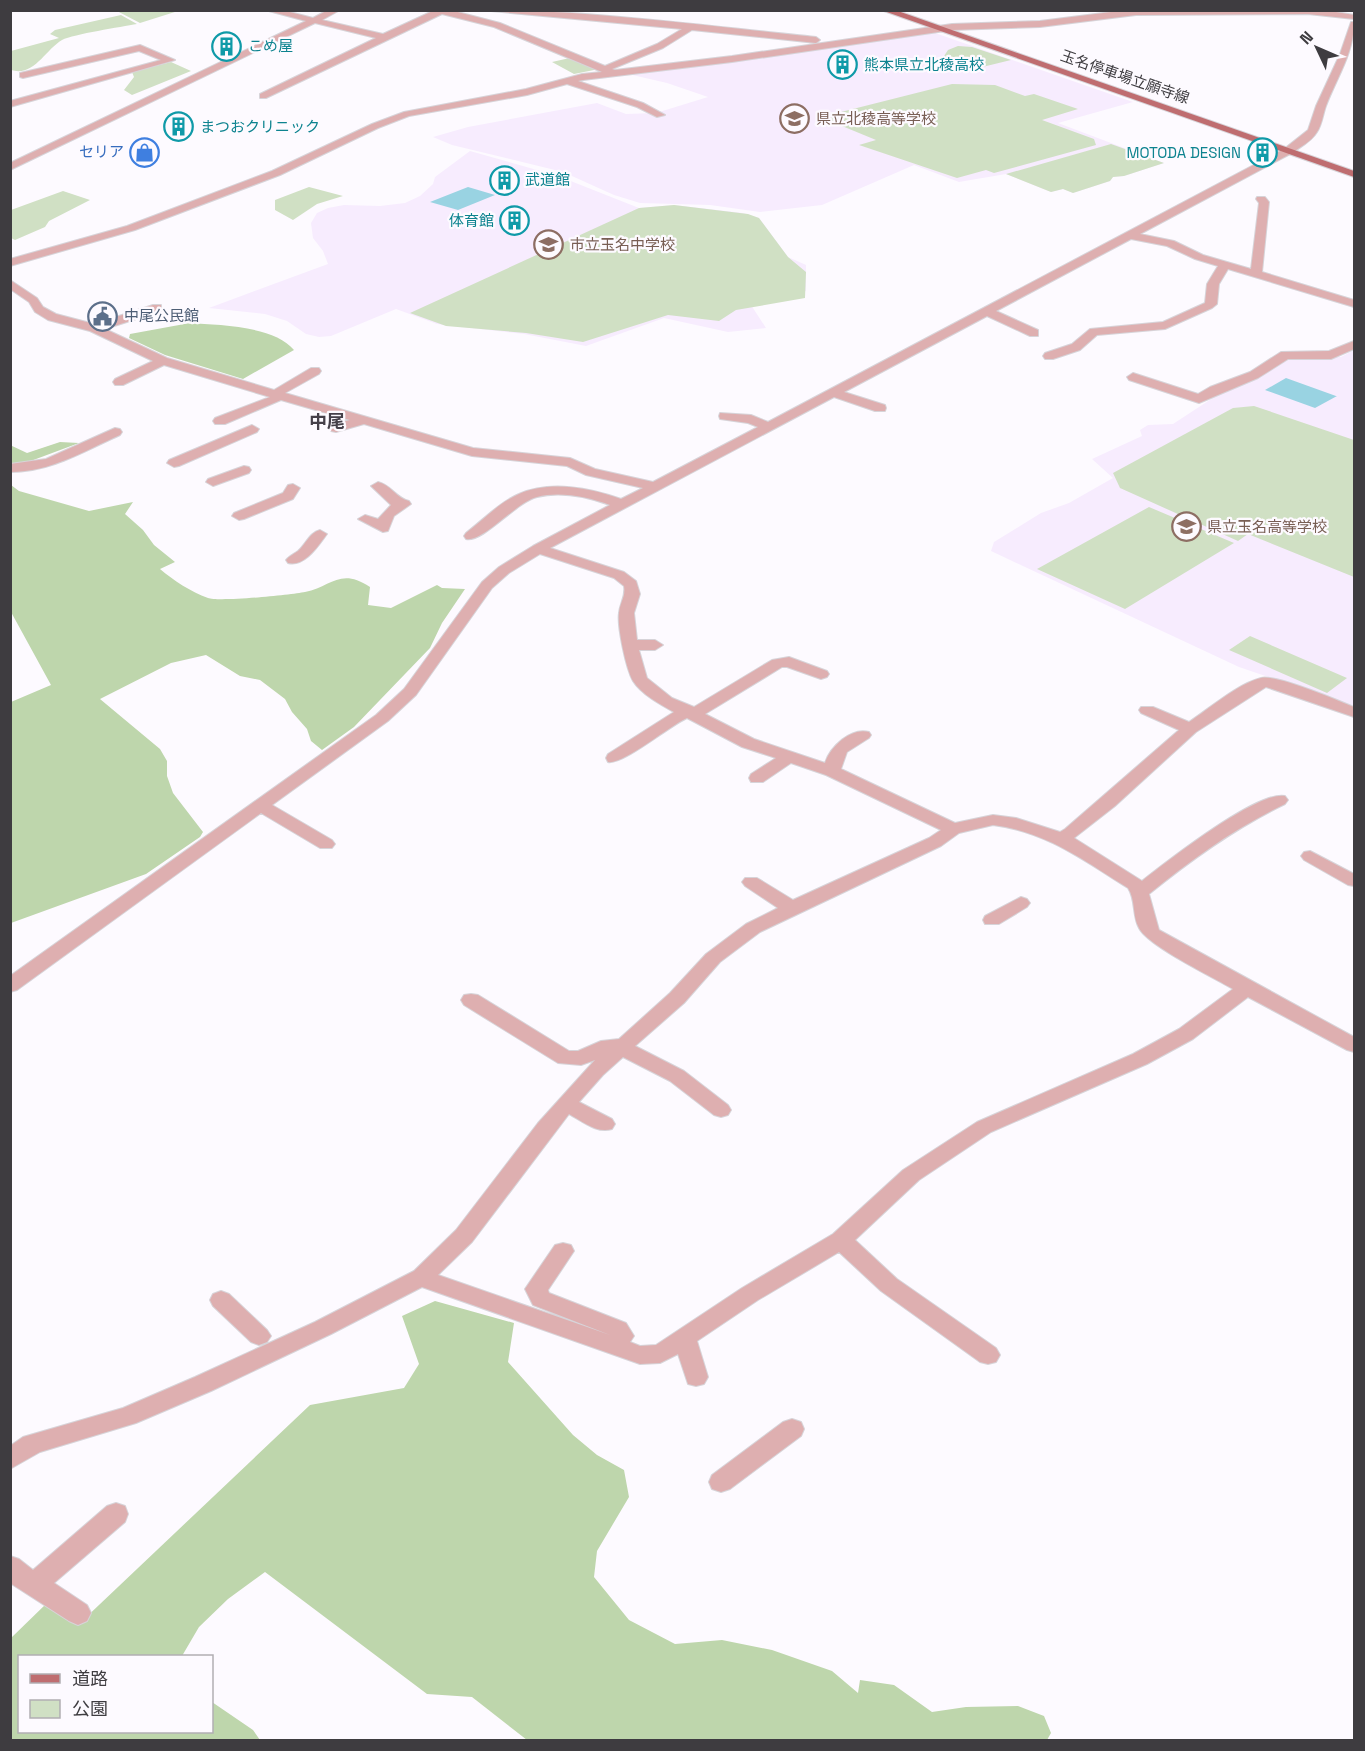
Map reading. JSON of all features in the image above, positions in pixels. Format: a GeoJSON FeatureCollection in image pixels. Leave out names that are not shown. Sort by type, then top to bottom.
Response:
{"type":"FeatureCollection","features":[{"type":"Feature","properties":{"kind":"main road","name":"玉名停車場立願寺線"},"geometry":{"type":"LineString","coordinates":[[885,10],[1354,174]]}},
{"type":"Feature","properties":{"kind":"street"},"geometry":{"type":"LineString","coordinates":[[269,10],[387,38]]}},
{"type":"Feature","properties":{"kind":"street"},"geometry":{"type":"LineString","coordinates":[[10,166],[336,10]]}},
{"type":"Feature","properties":{"kind":"street"},"geometry":{"type":"LineString","coordinates":[[484,10],[836,44]]}},
{"type":"Feature","properties":{"kind":"street"},"geometry":{"type":"LineString","coordinates":[[263,96],[443,11],[507,29],[609,71],[660,46],[689,28]]}},
{"type":"Feature","properties":{"kind":"street"},"geometry":{"type":"LineString","coordinates":[[10,262],[81,244],[141,225],[276,173],[375,126],[407,114],[527,92],[609,71],[836,44],[938,29],[977,25],[1028,24],[1136,12],[1306,11],[1354,17]]}},
{"type":"Feature","properties":{"kind":"street"},"geometry":{"type":"LineString","coordinates":[[1343,16],[1354,12]]}},
{"type":"Feature","properties":{"kind":"street"},"geometry":{"type":"LineString","coordinates":[[1003,15],[1028,24]]}},
{"type":"Feature","properties":{"kind":"street"},"geometry":{"type":"LineString","coordinates":[[10,986],[382,718],[410,692],[488,585],[504,570],[538,549],[768,426],[1132,236],[1306,139],[1313,131],[1321,106],[1345,54],[1354,24]]}},
{"type":"Feature","properties":{"kind":"street"},"geometry":{"type":"LineString","coordinates":[[10,104],[170,60],[140,48],[23,75],[56,90]]}},
{"type":"Feature","properties":{"kind":"street"},"geometry":{"type":"LineString","coordinates":[[568,81],[640,105],[660,115]]}},
{"type":"Feature","properties":{"kind":"street"},"geometry":{"type":"LineString","coordinates":[[1256,273],[1264,219],[1264,202],[1261,199]]}},
{"type":"Feature","properties":{"kind":"street"},"geometry":{"type":"LineString","coordinates":[[1132,236],[1170,243],[1199,257],[1354,304]]}},
{"type":"Feature","properties":{"kind":"street"},"geometry":{"type":"LineString","coordinates":[[1049,356],[1073,348],[1094,332],[1166,325],[1208,306],[1211,304],[1213,284],[1225,265]]}},
{"type":"Feature","properties":{"kind":"street"},"geometry":{"type":"LineString","coordinates":[[10,283],[33,300],[39,309],[52,317],[94,327],[164,361],[472,452],[570,462],[591,472],[656,487]]}},
{"type":"Feature","properties":{"kind":"street"},"geometry":{"type":"LineString","coordinates":[[94,327],[157,308]]}},
{"type":"Feature","properties":{"kind":"street"},"geometry":{"type":"LineString","coordinates":[[986,311],[1034,333]]}},
{"type":"Feature","properties":{"kind":"street"},"geometry":{"type":"LineString","coordinates":[[1133,377],[1199,399],[1214,390],[1254,375],[1286,355],[1324,356],[1341,353],[1354,345]]}},
{"type":"Feature","properties":{"kind":"street"},"geometry":{"type":"LineString","coordinates":[[119,382],[164,361]]}},
{"type":"Feature","properties":{"kind":"street"},"geometry":{"type":"LineString","coordinates":[[220,421],[274,399],[280,390],[315,371]]}},
{"type":"Feature","properties":{"kind":"street"},"geometry":{"type":"LineString","coordinates":[[834,393],[880,408]]}},
{"type":"Feature","properties":{"kind":"street"},"geometry":{"type":"LineString","coordinates":[[725,416],[751,419],[768,426]]}},
{"type":"Feature","properties":{"kind":"street"},"geometry":{"type":"LineString","coordinates":[[336,428],[364,420]]}},
{"type":"Feature","properties":{"kind":"street"},"geometry":{"type":"LineString","coordinates":[[174,463],[252,429]]}},
{"type":"Feature","properties":{"kind":"street"},"geometry":{"type":"LineString","coordinates":[[10,468],[23,469],[44,464],[115,432]]}},
{"type":"Feature","properties":{"kind":"street"},"geometry":{"type":"LineString","coordinates":[[213,482],[244,470]]}},
{"type":"Feature","properties":{"kind":"street"},"geometry":{"type":"LineString","coordinates":[[365,519],[383,527],[389,513],[402,505],[378,486]]}},
{"type":"Feature","properties":{"kind":"street"},"geometry":{"type":"LineString","coordinates":[[239,516],[288,496],[293,488]]}},
{"type":"Feature","properties":{"kind":"street"},"geometry":{"type":"LineString","coordinates":[[471,536],[519,500],[533,493],[546,491],[579,493],[623,505]]}},
{"type":"Feature","properties":{"kind":"street"},"geometry":{"type":"LineString","coordinates":[[293,560],[303,554],[320,534]]}},
{"type":"Feature","properties":{"kind":"street"},"geometry":{"type":"LineString","coordinates":[[538,549],[619,575],[631,584],[633,594],[626,613],[630,645],[640,680],[666,701],[748,743],[832,771],[953,829]]}},
{"type":"Feature","properties":{"kind":"street"},"geometry":{"type":"LineString","coordinates":[[630,645],[655,645]]}},
{"type":"Feature","properties":{"kind":"street"},"geometry":{"type":"LineString","coordinates":[[614,758],[648,734],[680,716],[699,711],[778,663],[789,662],[821,674]]}},
{"type":"Feature","properties":{"kind":"street"},"geometry":{"type":"LineString","coordinates":[[1061,838],[1071,833],[1109,802],[1190,729],[1246,691],[1264,682],[1297,691],[1354,712]]}},
{"type":"Feature","properties":{"kind":"street"},"geometry":{"type":"LineString","coordinates":[[1148,710],[1190,729]]}},
{"type":"Feature","properties":{"kind":"street"},"geometry":{"type":"LineString","coordinates":[[832,771],[833,758],[840,749],[863,735]]}},
{"type":"Feature","properties":{"kind":"street"},"geometry":{"type":"LineString","coordinates":[[757,778],[789,757]]}},
{"type":"Feature","properties":{"kind":"street"},"geometry":{"type":"LineString","coordinates":[[1141,891],[1180,859],[1240,819],[1279,800]]}},
{"type":"Feature","properties":{"kind":"street"},"geometry":{"type":"LineString","coordinates":[[260,805],[326,844]]}},
{"type":"Feature","properties":{"kind":"street"},"geometry":{"type":"LineString","coordinates":[[10,1459],[32,1444],[128,1416],[203,1384],[323,1328],[422,1277],[464,1236],[545,1128],[596,1070],[677,998],[713,958],[753,928],[907,856],[953,829],[993,820],[1010,822],[1061,838],[1134,884],[1141,891],[1146,927],[1152,934],[1354,1045]]}},
{"type":"Feature","properties":{"kind":"street"},"geometry":{"type":"LineString","coordinates":[[1310,856],[1354,881]]}},
{"type":"Feature","properties":{"kind":"street"},"geometry":{"type":"LineString","coordinates":[[751,882],[792,908]]}},
{"type":"Feature","properties":{"kind":"street"},"geometry":{"type":"LineString","coordinates":[[992,920],[1021,903]]}},
{"type":"Feature","properties":{"kind":"street"},"geometry":{"type":"LineString","coordinates":[[422,1277],[439,1286],[615,1347],[640,1355],[660,1354],[750,1294],[841,1240],[911,1175],[984,1127],[1140,1059],[1186,1034],[1247,988]]}},
{"type":"Feature","properties":{"kind":"street"},"geometry":{"type":"LineString","coordinates":[[471,1000],[565,1058],[581,1058],[608,1046],[617,1045],[677,1076],[721,1110]]}},
{"type":"Feature","properties":{"kind":"street"},"geometry":{"type":"LineString","coordinates":[[566,1104],[605,1124]]}},
{"type":"Feature","properties":{"kind":"street"},"geometry":{"type":"LineString","coordinates":[[841,1240],[890,1285],[988,1355]]}},
{"type":"Feature","properties":{"kind":"street"},"geometry":{"type":"LineString","coordinates":[[562,1251],[536,1289],[541,1299],[618,1329],[622,1336],[615,1347]]}},
{"type":"Feature","properties":{"kind":"street"},"geometry":{"type":"LineString","coordinates":[[221,1300],[259,1336]]}},
{"type":"Feature","properties":{"kind":"street"},"geometry":{"type":"LineString","coordinates":[[685,1338],[696,1377]]}},
{"type":"Feature","properties":{"kind":"street"},"geometry":{"type":"LineString","coordinates":[[721,1482],[792,1429]]}},
{"type":"Feature","properties":{"kind":"street"},"geometry":{"type":"LineString","coordinates":[[34,1584],[116,1514]]}},
{"type":"Feature","properties":{"kind":"street"},"geometry":{"type":"LineString","coordinates":[[10,1567],[78,1613]]}},
{"type":"Feature","properties":{"kind":"shaded area","name":"県立北稜高等学校"},"geometry":{"type":"Polygon","coordinates":[[[935,33],[1133,102],[1058,123],[1164,163],[1124,176],[1113,177],[1110,181],[1073,193],[1063,189],[1051,192],[1006,174],[959,182],[914,165],[822,205],[760,212],[710,205],[640,203],[614,195],[563,172],[452,145],[433,137],[468,127],[597,103],[626,114],[656,113],[708,97],[667,83],[628,74],[935,33]]]}},
{"type":"Feature","properties":{"kind":"shaded area","name":"市立玉名中学校"},"geometry":{"type":"Polygon","coordinates":[[[470,151],[558,176],[639,208],[674,205],[743,213],[759,218],[788,257],[806,265],[806,291],[751,305],[766,328],[728,332],[664,318],[586,346],[524,334],[437,324],[396,309],[331,336],[319,337],[306,334],[287,321],[265,314],[209,308],[328,264],[323,251],[313,238],[311,223],[317,213],[344,205],[380,206],[405,203],[420,196],[433,184],[435,177],[470,151]]]}},
{"type":"Feature","properties":{"kind":"shaded area","name":"県立玉名高等学校"},"geometry":{"type":"Polygon","coordinates":[[[1354,350],[1354,706],[1239,667],[991,551],[994,542],[1041,513],[1069,503],[1113,478],[1092,459],[1142,436],[1140,430],[1148,425],[1173,424],[1225,390],[1291,356],[1341,357],[1354,350]]]}},
{"type":"Feature","properties":{"kind":"green space"},"geometry":{"type":"Polygon","coordinates":[[[117,11],[178,11],[140,23],[117,11]]]}},
{"type":"Feature","properties":{"kind":"green space"},"geometry":{"type":"Polygon","coordinates":[[[121,15],[137,24],[62,40],[33,66],[26,70],[11,70],[11,51],[59,38],[50,34],[55,30],[121,15]]]}},
{"type":"Feature","properties":{"kind":"green space"},"geometry":{"type":"Polygon","coordinates":[[[958,46],[972,47],[1011,60],[966,71],[940,62],[948,50],[958,46]]]}},
{"type":"Feature","properties":{"kind":"green space"},"geometry":{"type":"Polygon","coordinates":[[[574,57],[599,69],[574,74],[552,62],[574,57]]]}},
{"type":"Feature","properties":{"kind":"green space"},"geometry":{"type":"Polygon","coordinates":[[[171,62],[191,71],[132,95],[124,90],[134,77],[132,72],[171,62]]]}},
{"type":"Feature","properties":{"kind":"green space"},"geometry":{"type":"Polygon","coordinates":[[[952,84],[995,85],[1025,96],[1034,94],[1078,109],[1042,120],[1094,139],[1096,145],[994,173],[986,170],[957,178],[859,145],[876,140],[825,119],[844,114],[841,112],[952,84]]]}},
{"type":"Feature","properties":{"kind":"green space"},"geometry":{"type":"Polygon","coordinates":[[[1111,144],[1164,163],[1124,176],[1113,177],[1110,181],[1073,193],[1063,189],[1051,192],[1006,174],[1111,144]]]}},
{"type":"Feature","properties":{"kind":"green space"},"geometry":{"type":"Polygon","coordinates":[[[309,187],[343,196],[317,204],[293,220],[275,210],[275,200],[309,187]]]}},
{"type":"Feature","properties":{"kind":"green space"},"geometry":{"type":"Polygon","coordinates":[[[63,191],[90,200],[49,221],[45,227],[15,240],[11,238],[11,210],[63,191]]]}},
{"type":"Feature","properties":{"kind":"green space"},"geometry":{"type":"Polygon","coordinates":[[[674,205],[748,214],[759,218],[788,257],[806,272],[805,298],[736,310],[719,321],[668,315],[583,342],[526,333],[446,326],[410,313],[639,208],[674,205]]]}},
{"type":"Feature","properties":{"kind":"green space"},"geometry":{"type":"Polygon","coordinates":[[[190,323],[260,331],[285,342],[294,350],[243,379],[165,355],[129,338],[130,334],[190,323]]]}},
{"type":"Feature","properties":{"kind":"green space"},"geometry":{"type":"Polygon","coordinates":[[[1254,406],[1354,440],[1354,577],[1248,534],[1238,541],[1120,488],[1113,473],[1233,408],[1254,406]]]}},
{"type":"Feature","properties":{"kind":"green space"},"geometry":{"type":"Polygon","coordinates":[[[60,442],[79,443],[20,465],[11,472],[10,445],[27,453],[60,442]]]}},
{"type":"Feature","properties":{"kind":"green space"},"geometry":{"type":"Polygon","coordinates":[[[11,485],[19,491],[89,511],[133,502],[125,514],[143,530],[154,545],[175,562],[160,569],[182,585],[208,598],[240,599],[305,592],[343,578],[360,581],[370,587],[368,605],[391,608],[437,585],[442,588],[465,589],[442,623],[430,648],[354,727],[322,750],[311,741],[307,729],[292,712],[285,699],[260,680],[240,676],[206,655],[171,663],[100,699],[160,749],[167,761],[167,776],[173,793],[203,832],[200,837],[146,874],[11,923],[11,702],[51,685],[11,612],[11,485]]]}},
{"type":"Feature","properties":{"kind":"green space"},"geometry":{"type":"Polygon","coordinates":[[[1149,507],[1234,543],[1125,609],[1037,569],[1149,507]]]}},
{"type":"Feature","properties":{"kind":"green space"},"geometry":{"type":"Polygon","coordinates":[[[1250,636],[1347,678],[1327,693],[1229,650],[1250,636]]]}},
{"type":"Feature","properties":{"kind":"green space"},"geometry":{"type":"Polygon","coordinates":[[[435,1301],[514,1323],[508,1362],[573,1435],[597,1455],[624,1470],[629,1497],[597,1551],[594,1577],[629,1620],[675,1644],[722,1640],[772,1650],[832,1671],[858,1693],[860,1680],[894,1685],[932,1712],[966,1707],[1018,1706],[1044,1716],[1051,1733],[1047,1740],[527,1740],[472,1697],[427,1694],[265,1572],[228,1599],[199,1627],[183,1655],[18,1655],[18,1733],[213,1733],[213,1703],[253,1730],[260,1740],[11,1740],[11,1638],[47,1603],[80,1623],[310,1405],[404,1388],[419,1364],[402,1316],[435,1301]]]}},
{"type":"Feature","properties":{"kind":"water"},"geometry":{"type":"Polygon","coordinates":[[[468,187],[495,195],[458,210],[430,202],[468,187]]]}},
{"type":"Feature","properties":{"kind":"water"},"geometry":{"type":"Polygon","coordinates":[[[1286,378],[1337,396],[1315,408],[1265,390],[1286,378]]]}},
{"type":"Feature","properties":{"kind":"place","name":"こめ屋"},"geometry":{"type":"Point","coordinates":[227,46]}},
{"type":"Feature","properties":{"kind":"place","name":"熊本県立北稜高校"},"geometry":{"type":"Point","coordinates":[843,65]}},
{"type":"Feature","properties":{"kind":"place","name":"県立北稜高等学校"},"geometry":{"type":"Point","coordinates":[795,119]}},
{"type":"Feature","properties":{"kind":"place","name":"まつおクリニック"},"geometry":{"type":"Point","coordinates":[179,127]}},
{"type":"Feature","properties":{"kind":"place","name":"セリア"},"geometry":{"type":"Point","coordinates":[145,152]}},
{"type":"Feature","properties":{"kind":"place","name":"MOTODA DESIGN"},"geometry":{"type":"Point","coordinates":[1262,153]}},
{"type":"Feature","properties":{"kind":"place","name":"武道館"},"geometry":{"type":"Point","coordinates":[504,180]}},
{"type":"Feature","properties":{"kind":"place","name":"体育館"},"geometry":{"type":"Point","coordinates":[515,221]}},
{"type":"Feature","properties":{"kind":"place","name":"市立玉名中学校"},"geometry":{"type":"Point","coordinates":[549,245]}},
{"type":"Feature","properties":{"kind":"place","name":"中尾公民館"},"geometry":{"type":"Point","coordinates":[103,316]}},
{"type":"Feature","properties":{"kind":"place","name":"県立玉名高等学校"},"geometry":{"type":"Point","coordinates":[1186,527]}},
{"type":"Feature","properties":{"kind":"district","name":"中尾"},"geometry":{"type":"Point","coordinates":[327,422]}}]}
